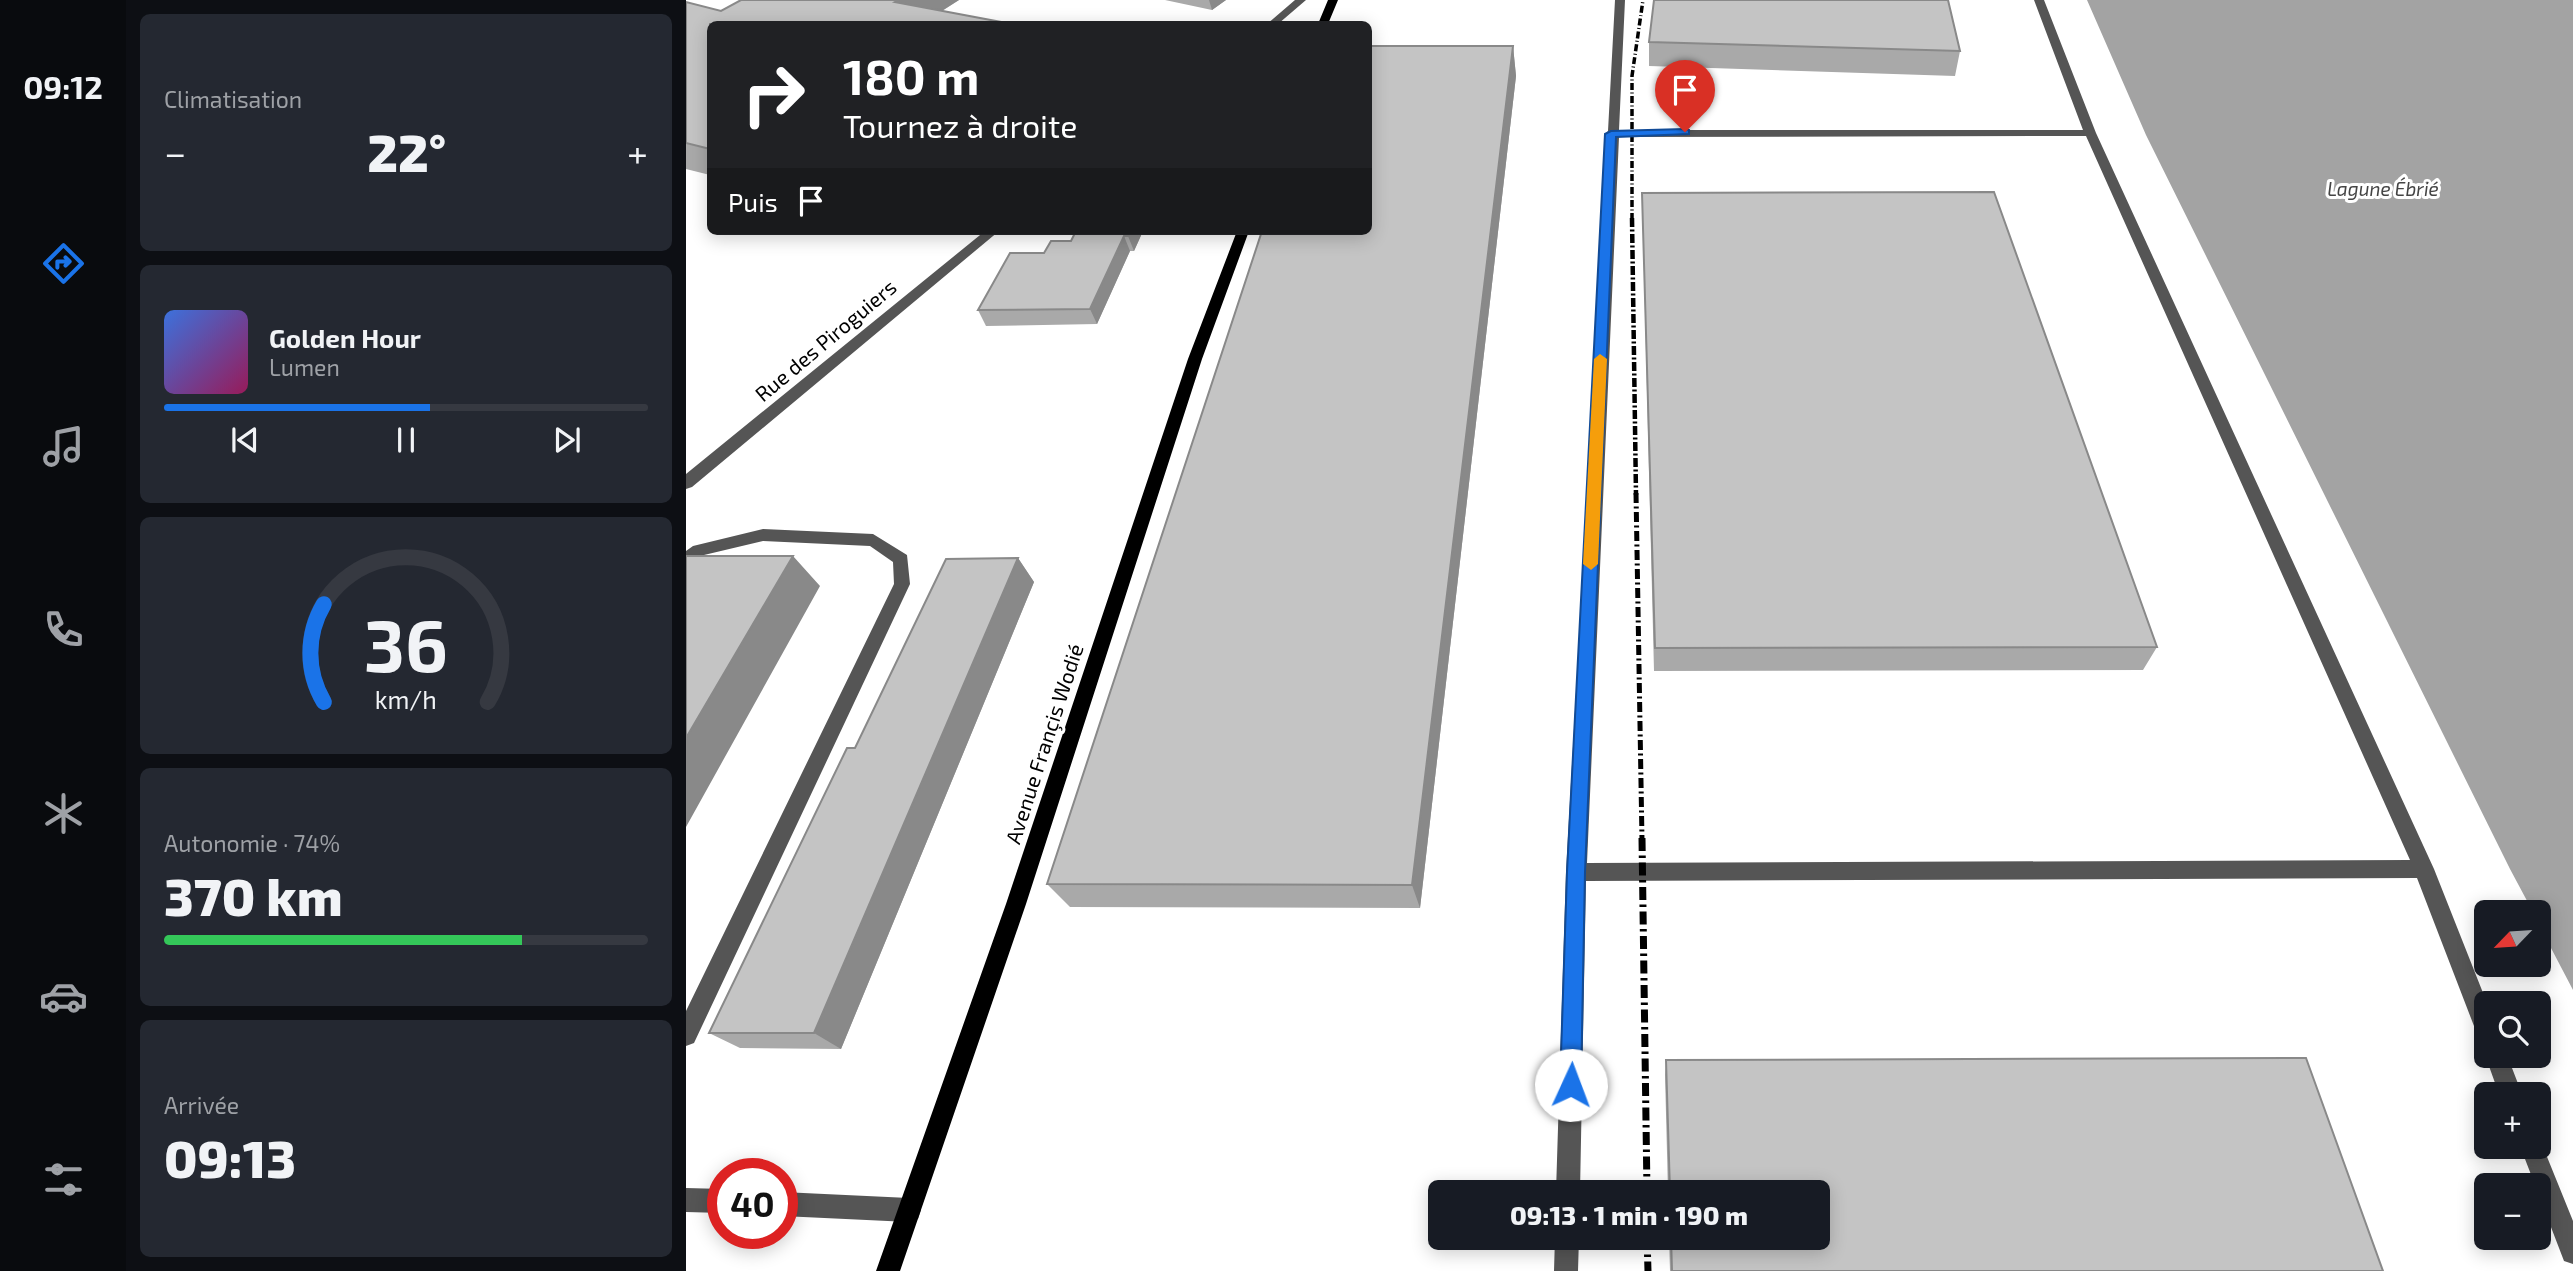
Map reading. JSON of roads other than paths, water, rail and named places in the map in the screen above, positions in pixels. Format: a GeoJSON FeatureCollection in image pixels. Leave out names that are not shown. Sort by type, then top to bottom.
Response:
{"type":"FeatureCollection","features":[{"type":"Feature","properties":{"kind":"main road"},"geometry":{"type":"LineString","coordinates":[[1324,21],[1333,0]]}},
{"type":"Feature","properties":{"kind":"main road","name":"Avenue Françis Wodié"},"geometry":{"type":"LineString","coordinates":[[888,1271],[1016,904],[1195,359],[1242,235]]}},
{"type":"Feature","properties":{"kind":"street"},"geometry":{"type":"LineString","coordinates":[[1276,21],[1301,0]]}},
{"type":"Feature","properties":{"kind":"street"},"geometry":{"type":"LineString","coordinates":[[1568,1180],[1576,872],[1619,0]]}},
{"type":"Feature","properties":{"kind":"street"},"geometry":{"type":"LineString","coordinates":[[2039,0],[2090,134],[2424,869],[2474,998]]}},
{"type":"Feature","properties":{"kind":"street"},"geometry":{"type":"LineString","coordinates":[[1611,134],[2090,134]]}},
{"type":"Feature","properties":{"kind":"street","name":"Rue des Piroguiers"},"geometry":{"type":"LineString","coordinates":[[686,484],[988,235]]}},
{"type":"Feature","properties":{"kind":"street"},"geometry":{"type":"LineString","coordinates":[[686,559],[699,550],[763,535],[873,540],[901,559],[902,584],[686,1035]]}},
{"type":"Feature","properties":{"kind":"street"},"geometry":{"type":"LineString","coordinates":[[1576,872],[2424,869]]}},
{"type":"Feature","properties":{"kind":"street"},"geometry":{"type":"LineString","coordinates":[[2537,1159],[2573,1252]]}},
{"type":"Feature","properties":{"kind":"street"},"geometry":{"type":"LineString","coordinates":[[686,1200],[707,1201]]}},
{"type":"Feature","properties":{"kind":"street"},"geometry":{"type":"LineString","coordinates":[[798,1205],[909,1210]]}},
{"type":"Feature","properties":{"kind":"street"},"geometry":{"type":"LineString","coordinates":[[1566,1271],[1567,1250]]}},
{"type":"Feature","properties":{"kind":"water","name":"Lagune Ébrié"},"geometry":{"type":"Polygon","coordinates":[[[2087,0],[2573,0],[2573,990],[2552,950],[2552,900],[2527,900],[2510,869],[2146,135],[2087,0]]]}},
{"type":"Feature","properties":{"kind":"railway"},"geometry":{"type":"LineString","coordinates":[[1632,218],[1632,76],[1643,0]]}},
{"type":"Feature","properties":{"kind":"railway"},"geometry":{"type":"LineString","coordinates":[[1632,218],[1636,495]]}},
{"type":"Feature","properties":{"kind":"railway"},"geometry":{"type":"LineString","coordinates":[[1636,493],[1642,840]]}},
{"type":"Feature","properties":{"kind":"railway"},"geometry":{"type":"LineString","coordinates":[[1642,838],[1647,1180]]}},
{"type":"Feature","properties":{"kind":"railway"},"geometry":{"type":"LineString","coordinates":[[1647,1250],[1648,1271]]}}]}
